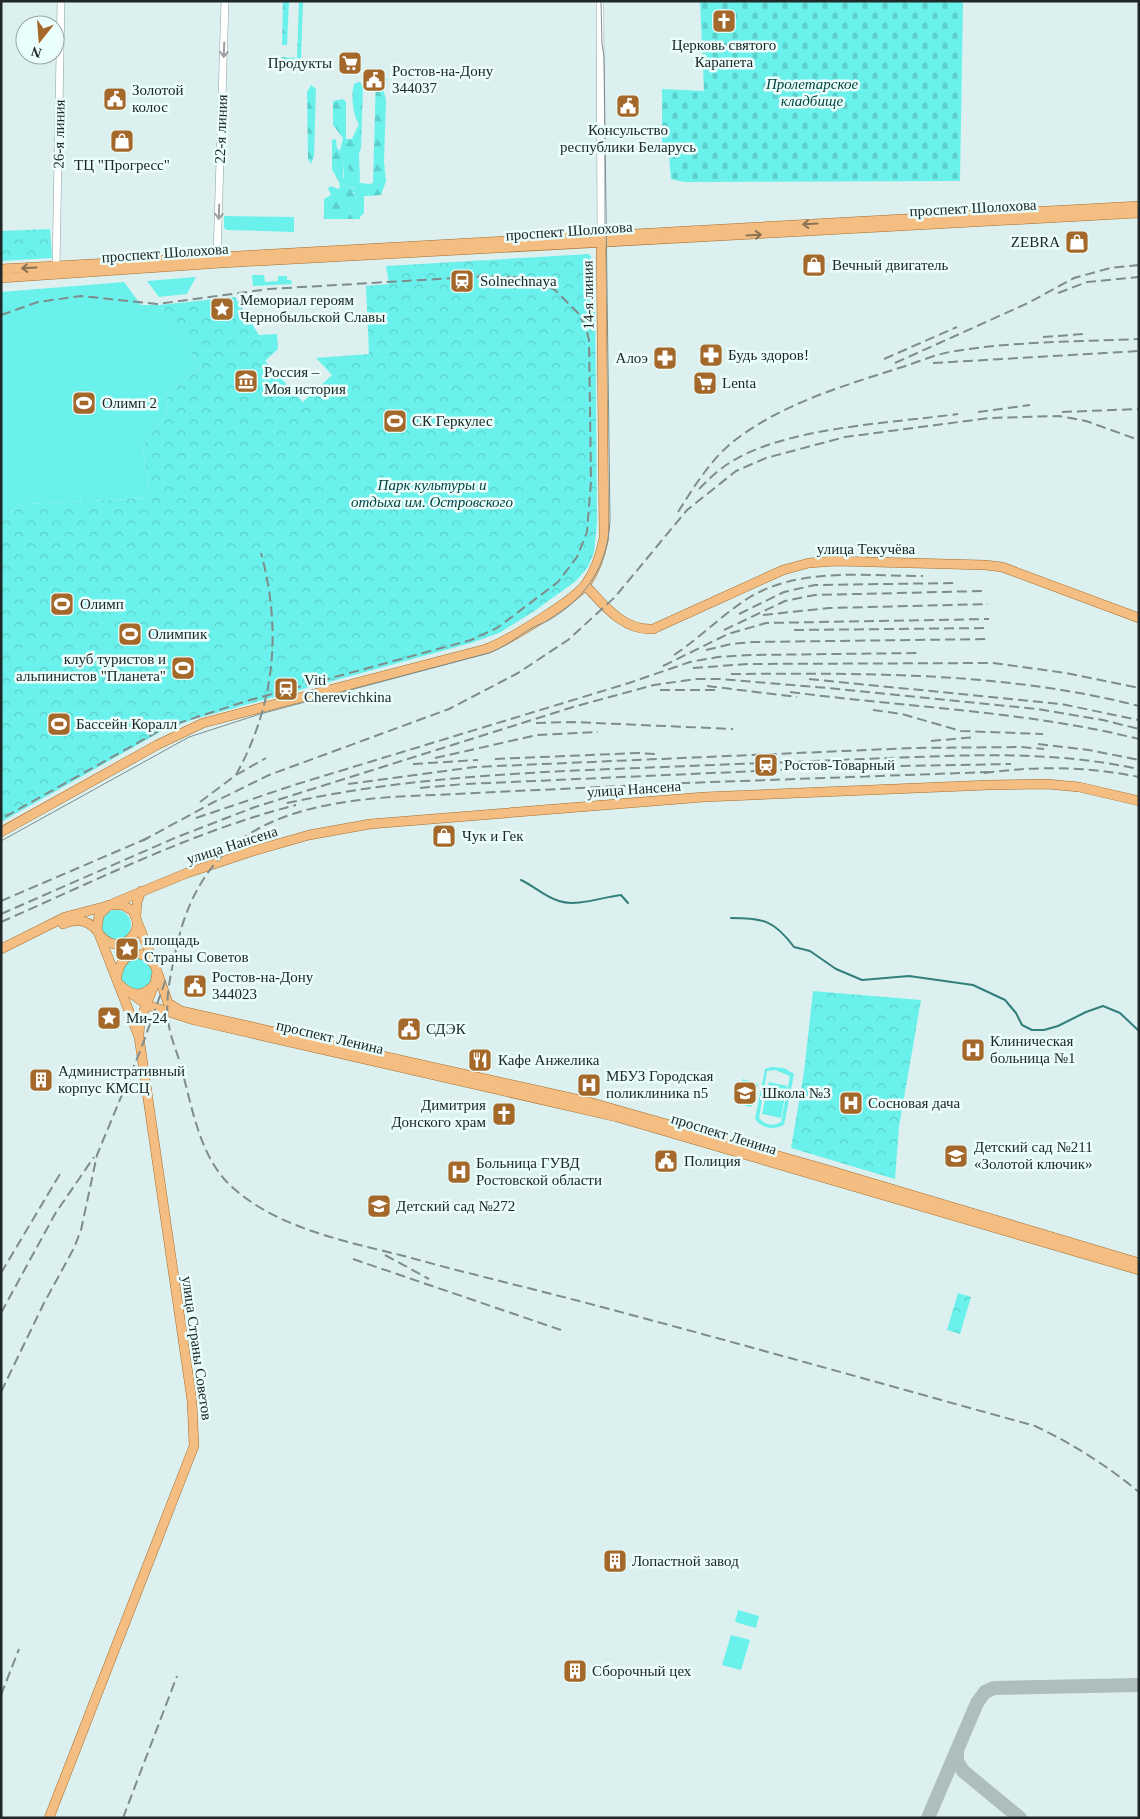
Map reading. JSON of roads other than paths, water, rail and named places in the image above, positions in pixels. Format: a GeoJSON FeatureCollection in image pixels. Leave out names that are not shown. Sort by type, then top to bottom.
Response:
{"type":"FeatureCollection","features":[{"type":"Feature","properties":{"kind":"main road","name":"проспект Шолохова"},"geometry":{"type":"LineString","coordinates":[[1,278],[1139,206]]}},
{"type":"Feature","properties":{"kind":"main road","name":"проспект Шолохова"},"geometry":{"type":"LineString","coordinates":[[1,269],[217,256],[1139,213]]}},
{"type":"Feature","properties":{"kind":"main road","name":"14-я линия"},"geometry":{"type":"LineString","coordinates":[[585,585],[601,554],[604,538],[601,239]]}},
{"type":"Feature","properties":{"kind":"main road","name":"улица Текучёва"},"geometry":{"type":"LineString","coordinates":[[585,585],[619,619],[629,626],[641,630],[653,629],[784,570],[809,563],[836,561],[984,565],[1002,568],[1139,618]]}},
{"type":"Feature","properties":{"kind":"main road"},"geometry":{"type":"LineString","coordinates":[[1,832],[157,745],[203,723],[486,649],[507,640],[563,603],[585,585]]}},
{"type":"Feature","properties":{"kind":"main road","name":"улица Нансена"},"geometry":{"type":"LineString","coordinates":[[71,918],[108,906],[141,891],[253,851],[309,835],[379,823],[694,798],[989,785],[1047,784],[1079,788],[1139,801]]}},
{"type":"Feature","properties":{"kind":"main road"},"geometry":{"type":"LineString","coordinates":[[1,949],[71,918],[94,926],[110,944],[124,943],[136,932],[137,902],[141,891]]}},
{"type":"Feature","properties":{"kind":"main road"},"geometry":{"type":"LineString","coordinates":[[139,1037],[99,933],[97,919],[100,912],[108,906],[124,905],[136,917],[168,1003],[180,1014]]}},
{"type":"Feature","properties":{"kind":"main road"},"geometry":{"type":"LineString","coordinates":[[1,956],[71,918]]}},
{"type":"Feature","properties":{"kind":"main road"},"geometry":{"type":"LineString","coordinates":[[139,1037],[140,1021],[147,1005],[155,984],[156,968],[145,956],[131,955],[121,963],[119,981],[131,994],[147,1005],[180,1014]]}},
{"type":"Feature","properties":{"kind":"main road"},"geometry":{"type":"LineString","coordinates":[[131,994],[142,994],[155,984]]}},
{"type":"Feature","properties":{"kind":"main road","name":"проспект Ленина"},"geometry":{"type":"LineString","coordinates":[[180,1014],[590,1102],[828,1170],[1139,1264]]}},
{"type":"Feature","properties":{"kind":"main road","name":"проспект Ленина"},"geometry":{"type":"LineString","coordinates":[[180,1014],[618,1117],[1139,1270]]}},
{"type":"Feature","properties":{"kind":"main road","name":"улица Страны Советов"},"geometry":{"type":"LineString","coordinates":[[49,1818],[194,1446],[192,1401],[139,1037]]}},
{"type":"Feature","properties":{"kind":"street","name":"26-я линия"},"geometry":{"type":"LineString","coordinates":[[56,267],[61,1]]}},
{"type":"Feature","properties":{"kind":"street","name":"22-я линия"},"geometry":{"type":"LineString","coordinates":[[217,256],[225,1]]}},
{"type":"Feature","properties":{"kind":"street","name":"14-я линия"},"geometry":{"type":"LineString","coordinates":[[600,1],[601,239]]}},
{"type":"Feature","properties":{"kind":"waterway"},"geometry":{"type":"LineString","coordinates":[[521,880],[549,897],[566,903],[621,895],[628,903]]}},
{"type":"Feature","properties":{"kind":"waterway"},"geometry":{"type":"LineString","coordinates":[[731,918],[767,922],[780,931],[794,947],[810,951],[836,969],[862,980],[909,976],[973,985],[1005,1000],[1016,1013],[1022,1025],[1032,1030],[1044,1030],[1058,1026],[1103,1006],[1120,1013],[1139,1031]]}},
{"type":"Feature","properties":{"kind":"tram line"},"geometry":{"type":"LineString","coordinates":[[1,841],[189,737],[260,714],[495,651],[563,611],[585,590],[600,565],[605,551],[610,520],[604,56],[601,1]]}},
{"type":"Feature","properties":{"kind":"railway"},"geometry":{"type":"LineString","coordinates":[[895,363],[1028,303],[1074,278],[1110,268],[1139,265]]}},
{"type":"Feature","properties":{"kind":"railway"},"geometry":{"type":"LineString","coordinates":[[1,315],[38,302],[81,296],[157,304],[269,289],[490,276],[530,278],[555,290],[578,313],[586,328],[589,340],[591,481],[587,532],[577,557],[558,582],[497,628],[471,640],[250,700],[166,727],[1,819]]}},
{"type":"Feature","properties":{"kind":"railway"},"geometry":{"type":"LineString","coordinates":[[1058,293],[1087,282],[1139,277]]}},
{"type":"Feature","properties":{"kind":"railway"},"geometry":{"type":"LineString","coordinates":[[884,359],[957,327]]}},
{"type":"Feature","properties":{"kind":"railway"},"geometry":{"type":"LineString","coordinates":[[1043,337],[1083,334]]}},
{"type":"Feature","properties":{"kind":"railway"},"geometry":{"type":"LineString","coordinates":[[678,512],[696,484],[725,448],[752,428],[813,397],[950,352],[973,348],[1044,342],[1139,339]]}},
{"type":"Feature","properties":{"kind":"railway"},"geometry":{"type":"LineString","coordinates":[[933,363],[1139,351]]}},
{"type":"Feature","properties":{"kind":"railway"},"geometry":{"type":"LineString","coordinates":[[978,412],[1030,405]]}},
{"type":"Feature","properties":{"kind":"railway"},"geometry":{"type":"LineString","coordinates":[[1062,412],[1139,409]]}},
{"type":"Feature","properties":{"kind":"railway"},"geometry":{"type":"LineString","coordinates":[[699,489],[718,471],[731,462],[754,450],[781,441],[841,428],[958,414]]}},
{"type":"Feature","properties":{"kind":"railway"},"geometry":{"type":"LineString","coordinates":[[142,841],[269,775],[449,709],[518,673],[568,640],[615,597],[687,510],[736,471],[766,458],[845,437],[989,418],[1059,416],[1086,421],[1139,440]]}},
{"type":"Feature","properties":{"kind":"railway"},"geometry":{"type":"LineString","coordinates":[[236,775],[259,721],[267,694],[271,667],[273,639],[271,611],[268,582],[261,553]]}},
{"type":"Feature","properties":{"kind":"railway"},"geometry":{"type":"LineString","coordinates":[[674,655],[740,604],[770,587],[812,577],[834,575],[923,576]]}},
{"type":"Feature","properties":{"kind":"railway"},"geometry":{"type":"LineString","coordinates":[[739,614],[784,592],[815,585],[955,583]]}},
{"type":"Feature","properties":{"kind":"railway"},"geometry":{"type":"LineString","coordinates":[[724,630],[785,601],[815,595],[983,591]]}},
{"type":"Feature","properties":{"kind":"railway"},"geometry":{"type":"LineString","coordinates":[[763,615],[829,608],[988,604]]}},
{"type":"Feature","properties":{"kind":"railway"},"geometry":{"type":"LineString","coordinates":[[663,666],[728,634],[766,623],[989,619]]}},
{"type":"Feature","properties":{"kind":"railway"},"geometry":{"type":"LineString","coordinates":[[794,630],[989,628]]}},
{"type":"Feature","properties":{"kind":"railway"},"geometry":{"type":"LineString","coordinates":[[706,650],[731,644],[753,642],[990,639]]}},
{"type":"Feature","properties":{"kind":"railway"},"geometry":{"type":"LineString","coordinates":[[196,818],[294,785],[629,683],[690,662],[718,657],[750,655],[921,653]]}},
{"type":"Feature","properties":{"kind":"railway"},"geometry":{"type":"LineString","coordinates":[[693,668],[747,664],[993,663],[1066,673],[1139,688]]}},
{"type":"Feature","properties":{"kind":"railway"},"geometry":{"type":"LineString","coordinates":[[731,674],[936,677],[1038,687],[1089,695],[1139,706]]}},
{"type":"Feature","properties":{"kind":"railway"},"geometry":{"type":"LineString","coordinates":[[1,914],[177,837],[255,807],[573,707],[654,685],[696,679],[720,679],[827,688],[1037,709],[1103,720],[1139,729]]}},
{"type":"Feature","properties":{"kind":"railway"},"geometry":{"type":"LineString","coordinates":[[809,679],[1061,704],[1139,720]]}},
{"type":"Feature","properties":{"kind":"railway"},"geometry":{"type":"LineString","coordinates":[[707,686],[797,697]]}},
{"type":"Feature","properties":{"kind":"railway"},"geometry":{"type":"LineString","coordinates":[[660,690],[715,690]]}},
{"type":"Feature","properties":{"kind":"railway"},"geometry":{"type":"LineString","coordinates":[[790,692],[1009,716],[1053,722],[1139,739]]}},
{"type":"Feature","properties":{"kind":"railway"},"geometry":{"type":"LineString","coordinates":[[873,710],[902,714],[961,731],[1043,734]]}},
{"type":"Feature","properties":{"kind":"railway"},"geometry":{"type":"LineString","coordinates":[[536,723],[573,722],[733,729]]}},
{"type":"Feature","properties":{"kind":"railway"},"geometry":{"type":"LineString","coordinates":[[435,758],[537,735],[598,732]]}},
{"type":"Feature","properties":{"kind":"railway"},"geometry":{"type":"LineString","coordinates":[[931,741],[976,737]]}},
{"type":"Feature","properties":{"kind":"railway"},"geometry":{"type":"LineString","coordinates":[[1038,744],[1089,750],[1139,760]]}},
{"type":"Feature","properties":{"kind":"railway"},"geometry":{"type":"LineString","coordinates":[[348,784],[475,767],[913,748],[1020,747],[1044,749]]}},
{"type":"Feature","properties":{"kind":"railway"},"geometry":{"type":"LineString","coordinates":[[495,759],[638,753],[655,754]]}},
{"type":"Feature","properties":{"kind":"railway"},"geometry":{"type":"LineString","coordinates":[[287,803],[342,792],[454,778],[736,764],[1001,755],[1055,757],[1139,769]]}},
{"type":"Feature","properties":{"kind":"railway"},"geometry":{"type":"LineString","coordinates":[[200,802],[236,775],[266,758]]}},
{"type":"Feature","properties":{"kind":"railway"},"geometry":{"type":"LineString","coordinates":[[413,764],[478,760]]}},
{"type":"Feature","properties":{"kind":"railway"},"geometry":{"type":"LineString","coordinates":[[466,784],[847,767],[1011,764]]}},
{"type":"Feature","properties":{"kind":"railway"},"geometry":{"type":"LineString","coordinates":[[984,773],[1061,768],[1119,773],[1139,777]]}},
{"type":"Feature","properties":{"kind":"railway"},"geometry":{"type":"LineString","coordinates":[[990,772],[685,783],[391,797],[317,807],[284,817],[254,831],[228,850],[207,874],[189,906],[177,945],[170,982],[167,1001],[169,1027],[195,1119],[213,1163],[221,1176],[232,1187],[270,1213],[314,1232],[336,1239],[636,1316],[1035,1426],[1089,1456],[1139,1492]]}},
{"type":"Feature","properties":{"kind":"railway"},"geometry":{"type":"LineString","coordinates":[[420,788],[464,784]]}},
{"type":"Feature","properties":{"kind":"railway"},"geometry":{"type":"LineString","coordinates":[[1,922],[183,842],[220,828],[296,805]]}},
{"type":"Feature","properties":{"kind":"railway"},"geometry":{"type":"LineString","coordinates":[[1,901],[148,838]]}},
{"type":"Feature","properties":{"kind":"railway"},"geometry":{"type":"LineString","coordinates":[[1,1392],[43,1305],[74,1248],[81,1230],[97,1155],[141,1049],[166,979]]}},
{"type":"Feature","properties":{"kind":"railway"},"geometry":{"type":"LineString","coordinates":[[1,1313],[55,1214],[94,1157]]}},
{"type":"Feature","properties":{"kind":"railway"},"geometry":{"type":"LineString","coordinates":[[1,1273],[60,1174]]}},
{"type":"Feature","properties":{"kind":"railway"},"geometry":{"type":"LineString","coordinates":[[385,1255],[429,1279]]}},
{"type":"Feature","properties":{"kind":"railway"},"geometry":{"type":"LineString","coordinates":[[353,1259],[561,1330]]}},
{"type":"Feature","properties":{"kind":"railway"},"geometry":{"type":"LineString","coordinates":[[1,1695],[19,1649]]}},
{"type":"Feature","properties":{"kind":"railway"},"geometry":{"type":"LineString","coordinates":[[123,1818],[177,1676]]}},
{"type":"Feature","properties":{"kind":"place","name":"Церковь святого Карапета"},"geometry":{"type":"Point","coordinates":[724,21]}},
{"type":"Feature","properties":{"kind":"place","name":"Продукты"},"geometry":{"type":"Point","coordinates":[350,63]}},
{"type":"Feature","properties":{"kind":"place","name":"Ростов-на-Дону 344037"},"geometry":{"type":"Point","coordinates":[374,80]}},
{"type":"Feature","properties":{"kind":"place","name":"Золотой колос"},"geometry":{"type":"Point","coordinates":[115,99]}},
{"type":"Feature","properties":{"kind":"place","name":"Консульство республики Беларусь"},"geometry":{"type":"Point","coordinates":[628,106]}},
{"type":"Feature","properties":{"kind":"place","name":"ТЦ \"Прогресс\""},"geometry":{"type":"Point","coordinates":[122,141]}},
{"type":"Feature","properties":{"kind":"place","name":"ZEBRA"},"geometry":{"type":"Point","coordinates":[1077,242]}},
{"type":"Feature","properties":{"kind":"place","name":"Вечный двигатель"},"geometry":{"type":"Point","coordinates":[814,265]}},
{"type":"Feature","properties":{"kind":"place","name":"Solnechnaya"},"geometry":{"type":"Point","coordinates":[462,281]}},
{"type":"Feature","properties":{"kind":"place","name":"Мемориал героям Чернобыльской Славы"},"geometry":{"type":"Point","coordinates":[222,309]}},
{"type":"Feature","properties":{"kind":"place","name":"Будь здоров!"},"geometry":{"type":"Point","coordinates":[711,355]}},
{"type":"Feature","properties":{"kind":"place","name":"Алоэ"},"geometry":{"type":"Point","coordinates":[665,358]}},
{"type":"Feature","properties":{"kind":"place","name":"Россия – Моя история"},"geometry":{"type":"Point","coordinates":[246,381]}},
{"type":"Feature","properties":{"kind":"place","name":"Lenta"},"geometry":{"type":"Point","coordinates":[705,383]}},
{"type":"Feature","properties":{"kind":"place","name":"Олимп 2"},"geometry":{"type":"Point","coordinates":[84,403]}},
{"type":"Feature","properties":{"kind":"place","name":"СК Геркулес"},"geometry":{"type":"Point","coordinates":[395,421]}},
{"type":"Feature","properties":{"kind":"place","name":"Олимп"},"geometry":{"type":"Point","coordinates":[62,604]}},
{"type":"Feature","properties":{"kind":"place","name":"Олимпик"},"geometry":{"type":"Point","coordinates":[130,634]}},
{"type":"Feature","properties":{"kind":"place","name":"клуб туристов и альпинистов \"Планета\""},"geometry":{"type":"Point","coordinates":[183,668]}},
{"type":"Feature","properties":{"kind":"place","name":"Viti Cherevichkina"},"geometry":{"type":"Point","coordinates":[286,689]}},
{"type":"Feature","properties":{"kind":"place","name":"Бассейн Коралл"},"geometry":{"type":"Point","coordinates":[59,724]}},
{"type":"Feature","properties":{"kind":"place","name":"Ростов-Товарный"},"geometry":{"type":"Point","coordinates":[766,765]}},
{"type":"Feature","properties":{"kind":"place","name":"Чук и Гек"},"geometry":{"type":"Point","coordinates":[444,836]}},
{"type":"Feature","properties":{"kind":"place","name":"площадь Страны Советов"},"geometry":{"type":"Point","coordinates":[127,949]}},
{"type":"Feature","properties":{"kind":"place","name":"Ростов-на-Дону 344023"},"geometry":{"type":"Point","coordinates":[195,986]}},
{"type":"Feature","properties":{"kind":"place","name":"Ми-24"},"geometry":{"type":"Point","coordinates":[109,1018]}},
{"type":"Feature","properties":{"kind":"place","name":"СДЭК"},"geometry":{"type":"Point","coordinates":[409,1029]}},
{"type":"Feature","properties":{"kind":"place","name":"Клиническая больница №1"},"geometry":{"type":"Point","coordinates":[973,1050]}},
{"type":"Feature","properties":{"kind":"place","name":"Кафе Анжелика"},"geometry":{"type":"Point","coordinates":[480,1060]}},
{"type":"Feature","properties":{"kind":"place","name":"Административный корпус КМСЦ"},"geometry":{"type":"Point","coordinates":[41,1080]}},
{"type":"Feature","properties":{"kind":"place","name":"МБУЗ Городская поликлиника n5"},"geometry":{"type":"Point","coordinates":[589,1085]}},
{"type":"Feature","properties":{"kind":"place","name":"Школа №3"},"geometry":{"type":"Point","coordinates":[745,1093]}},
{"type":"Feature","properties":{"kind":"place","name":"Сосновая дача"},"geometry":{"type":"Point","coordinates":[851,1103]}},
{"type":"Feature","properties":{"kind":"place","name":"Димитрия Донского храм"},"geometry":{"type":"Point","coordinates":[504,1114]}},
{"type":"Feature","properties":{"kind":"place","name":"Детский сад №211 «Золотой ключик»"},"geometry":{"type":"Point","coordinates":[956,1156]}},
{"type":"Feature","properties":{"kind":"place","name":"Полиция"},"geometry":{"type":"Point","coordinates":[666,1161]}},
{"type":"Feature","properties":{"kind":"place","name":"Больница ГУВД Ростовской области"},"geometry":{"type":"Point","coordinates":[459,1172]}},
{"type":"Feature","properties":{"kind":"place","name":"Детский сад №272"},"geometry":{"type":"Point","coordinates":[379,1206]}},
{"type":"Feature","properties":{"kind":"place","name":"Лопастной завод"},"geometry":{"type":"Point","coordinates":[615,1561]}},
{"type":"Feature","properties":{"kind":"place","name":"Сборочный цех"},"geometry":{"type":"Point","coordinates":[575,1671]}},
{"type":"Feature","properties":{"kind":"park label","name":"Пролетарское кладбище"},"geometry":{"type":"Point","coordinates":[812,92]}},
{"type":"Feature","properties":{"kind":"park label","name":"Парк культуры и отдыха им. Островского"},"geometry":{"type":"Point","coordinates":[432,494]}}]}
